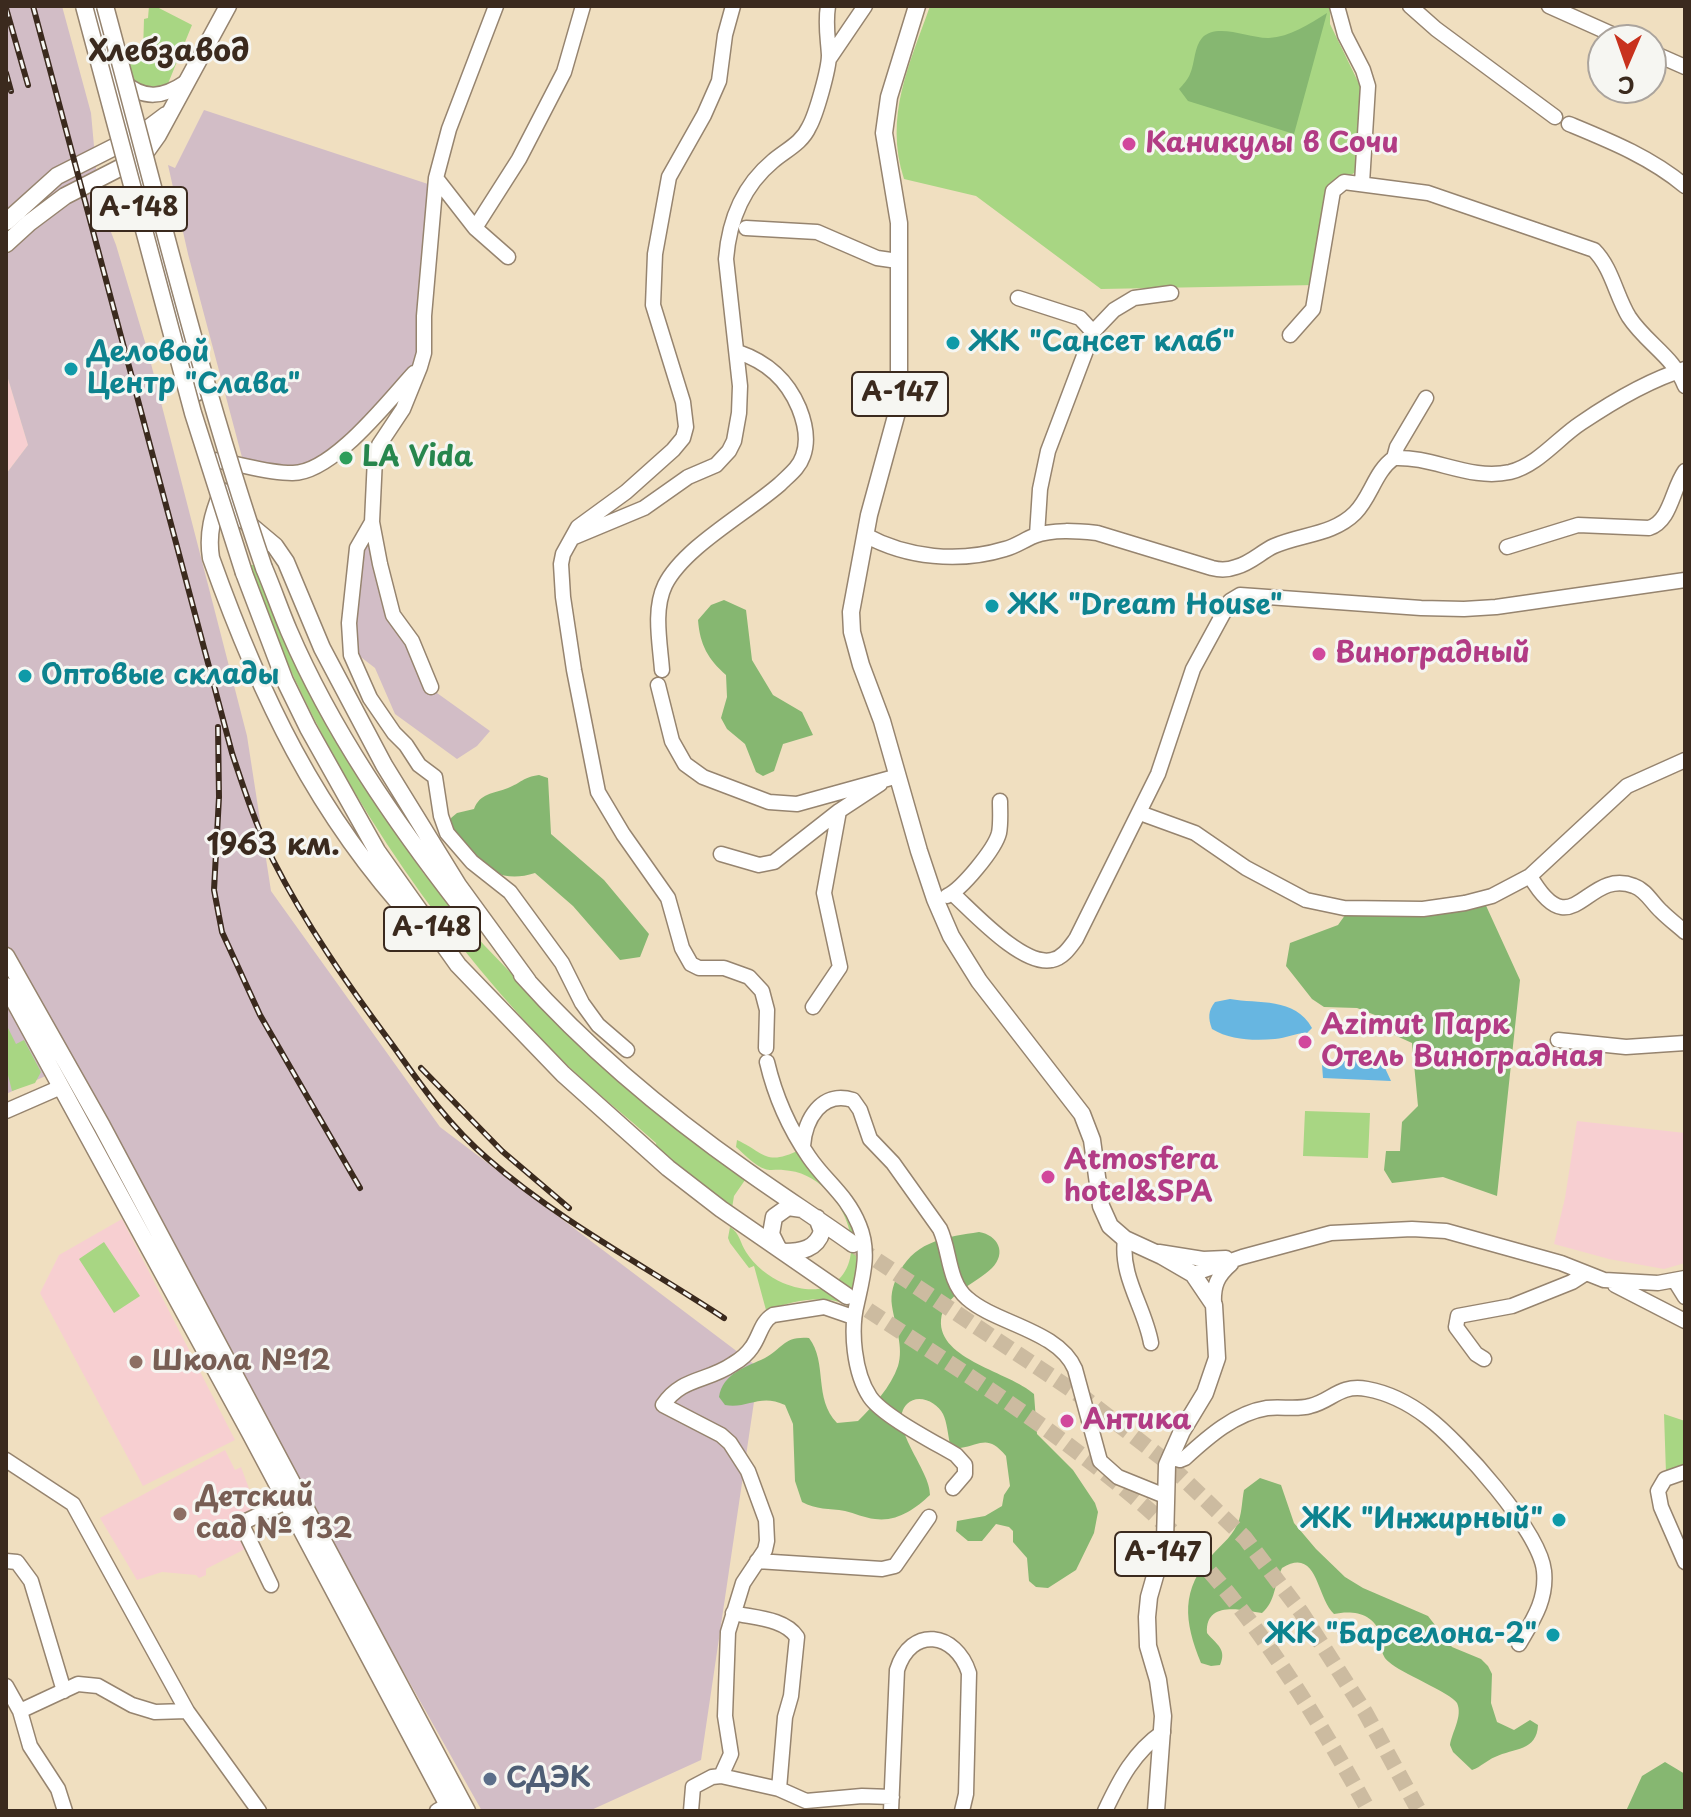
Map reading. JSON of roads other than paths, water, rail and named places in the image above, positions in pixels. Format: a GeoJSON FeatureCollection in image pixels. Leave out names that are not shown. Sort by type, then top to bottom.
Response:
{"type":"FeatureCollection","features":[{"type":"Feature","properties":{"kind":"main road","name":"А-148"},"geometry":{"type":"LineString","coordinates":[[84,6],[193,413],[244,573],[285,681],[377,851],[458,965]]}},
{"type":"Feature","properties":{"kind":"main road","name":"А-148"},"geometry":{"type":"LineString","coordinates":[[105,6],[232,472],[264,568],[289,632],[316,687],[387,808],[461,908],[565,1021],[630,1080],[747,1171],[853,1244]]}},
{"type":"Feature","properties":{"kind":"main road"},"geometry":{"type":"LineString","coordinates":[[6,244],[65,196],[136,161],[150,148],[228,6]]}},
{"type":"Feature","properties":{"kind":"main road","name":"А-147"},"geometry":{"type":"LineString","coordinates":[[917,6],[885,115],[887,157],[899,223],[899,405],[865,535],[851,612],[852,632],[892,778],[951,936],[979,981],[1082,1114],[1092,1140],[1105,1219],[1125,1239],[1193,1274],[1214,1305],[1217,1347],[1213,1375],[1170,1457],[1165,1496],[1165,1541],[1149,1597],[1146,1633],[1161,1693],[1163,1732],[1156,1811]]}},
{"type":"Feature","properties":{"kind":"main road"},"geometry":{"type":"LineString","coordinates":[[6,222],[57,176],[131,139],[170,111]]}},
{"type":"Feature","properties":{"kind":"main road"},"geometry":{"type":"LineString","coordinates":[[131,139],[224,498]]}},
{"type":"Feature","properties":{"kind":"main road","name":"А-148"},"geometry":{"type":"LineString","coordinates":[[528,981],[458,885],[384,765],[322,648],[286,562],[275,546],[224,498],[210,526],[208,542],[211,558],[261,687],[324,806],[413,918],[563,1074],[627,1133],[721,1209],[847,1296]]}},
{"type":"Feature","properties":{"kind":"main road"},"geometry":{"type":"LineString","coordinates":[[6,956],[102,1126],[452,1807]]}},
{"type":"Feature","properties":{"kind":"main road"},"geometry":{"type":"LineString","coordinates":[[6,986],[452,1807]]}},
{"type":"Feature","properties":{"kind":"main road"},"geometry":{"type":"LineString","coordinates":[[793,1207],[812,1214],[822,1231],[817,1242],[804,1250],[781,1250],[771,1229],[777,1214],[793,1207]]}},
{"type":"Feature","properties":{"kind":"street"},"geometry":{"type":"LineString","coordinates":[[95,6],[131,139]]}},
{"type":"Feature","properties":{"kind":"street"},"geometry":{"type":"LineString","coordinates":[[431,687],[412,641],[393,615],[372,522],[376,451],[403,409],[424,353],[424,316],[436,178],[449,129],[496,6]]}},
{"type":"Feature","properties":{"kind":"street"},"geometry":{"type":"LineString","coordinates":[[475,228],[519,159],[564,72],[583,6]]}},
{"type":"Feature","properties":{"kind":"street"},"geometry":{"type":"LineString","coordinates":[[733,6],[725,35],[719,81],[704,115],[669,177],[655,254],[653,305],[683,402],[686,427],[683,438],[626,492],[581,524],[563,554],[563,597],[598,792],[668,898],[682,948],[691,964],[699,968],[724,968],[749,977],[762,991],[767,1010],[767,1055],[780,1106],[810,1158],[844,1195],[861,1229],[865,1272],[853,1317],[852,1337],[869,1396],[886,1411],[956,1455],[965,1465],[965,1474],[953,1488]]}},
{"type":"Feature","properties":{"kind":"street"},"geometry":{"type":"LineString","coordinates":[[828,6],[825,26],[829,59]]}},
{"type":"Feature","properties":{"kind":"street"},"geometry":{"type":"LineString","coordinates":[[572,538],[644,508],[688,477],[722,460],[734,441],[739,413],[738,352],[726,259],[731,226],[753,181],[799,141],[810,127],[829,59],[865,6]]}},
{"type":"Feature","properties":{"kind":"street"},"geometry":{"type":"LineString","coordinates":[[1337,6],[1345,35],[1368,86],[1362,183]]}},
{"type":"Feature","properties":{"kind":"street"},"geometry":{"type":"LineString","coordinates":[[1410,6],[1436,29],[1562,121],[1627,148],[1685,186]]}},
{"type":"Feature","properties":{"kind":"street"},"geometry":{"type":"LineString","coordinates":[[1549,6],[1589,24]]}},
{"type":"Feature","properties":{"kind":"street"},"geometry":{"type":"LineString","coordinates":[[112,68],[140,93],[171,92],[187,81]]}},
{"type":"Feature","properties":{"kind":"street"},"geometry":{"type":"LineString","coordinates":[[436,178],[475,228],[508,257]]}},
{"type":"Feature","properties":{"kind":"street"},"geometry":{"type":"LineString","coordinates":[[1290,335],[1313,309],[1333,191],[1344,182],[1362,183],[1385,189],[1428,193],[1594,250],[1605,264],[1628,315],[1682,370],[1685,386]]}},
{"type":"Feature","properties":{"kind":"street"},"geometry":{"type":"LineString","coordinates":[[746,228],[817,232],[877,258],[898,261]]}},
{"type":"Feature","properties":{"kind":"street"},"geometry":{"type":"LineString","coordinates":[[1037,535],[1040,489],[1048,451],[1093,332],[1114,310],[1134,298],[1171,293]]}},
{"type":"Feature","properties":{"kind":"street"},"geometry":{"type":"LineString","coordinates":[[1018,298],[1080,318],[1093,332]]}},
{"type":"Feature","properties":{"kind":"street"},"geometry":{"type":"LineString","coordinates":[[662,670],[659,611],[667,582],[688,557],[763,499],[794,470],[804,455],[806,430],[792,393],[767,365],[738,352]]}},
{"type":"Feature","properties":{"kind":"street"},"geometry":{"type":"LineString","coordinates":[[213,460],[291,473],[312,470],[333,456],[420,367]]}},
{"type":"Feature","properties":{"kind":"street"},"geometry":{"type":"LineString","coordinates":[[1394,458],[1471,472],[1510,472],[1535,459],[1579,424],[1682,370]]}},
{"type":"Feature","properties":{"kind":"street"},"geometry":{"type":"LineString","coordinates":[[865,535],[888,547],[930,556],[985,554],[1037,535],[1097,533],[1212,568],[1240,567],[1272,547],[1320,533],[1346,521],[1365,501],[1385,465],[1394,458],[1397,447],[1426,398]]}},
{"type":"Feature","properties":{"kind":"street"},"geometry":{"type":"LineString","coordinates":[[1507,547],[1578,525],[1656,526],[1664,518],[1673,491],[1685,471]]}},
{"type":"Feature","properties":{"kind":"street"},"geometry":{"type":"LineString","coordinates":[[372,522],[357,548],[349,623],[351,655],[370,698],[419,765],[435,777],[447,833],[472,862],[510,892],[562,963],[582,1003],[598,1025],[627,1050]]}},
{"type":"Feature","properties":{"kind":"street"},"geometry":{"type":"LineString","coordinates":[[1240,567],[1240,595]]}},
{"type":"Feature","properties":{"kind":"street"},"geometry":{"type":"LineString","coordinates":[[953,894],[1009,943],[1034,958],[1053,960],[1066,952],[1076,939],[1158,774],[1193,669],[1230,601],[1240,595],[1464,609],[1685,580]]}},
{"type":"Feature","properties":{"kind":"street"},"geometry":{"type":"LineString","coordinates":[[658,685],[672,741],[685,764],[703,777],[769,802],[790,805],[892,778]]}},
{"type":"Feature","properties":{"kind":"street"},"geometry":{"type":"LineString","coordinates":[[1140,813],[1195,833],[1246,868],[1306,900],[1344,908],[1423,909],[1492,896],[1530,876],[1627,786],[1685,760]]}},
{"type":"Feature","properties":{"kind":"street"},"geometry":{"type":"LineString","coordinates":[[721,854],[759,865],[774,862],[839,811],[892,778]]}},
{"type":"Feature","properties":{"kind":"street"},"geometry":{"type":"LineString","coordinates":[[935,899],[953,894],[996,841],[1000,830],[1000,801]]}},
{"type":"Feature","properties":{"kind":"street"},"geometry":{"type":"LineString","coordinates":[[813,1007],[840,967],[824,893],[839,811]]}},
{"type":"Feature","properties":{"kind":"street"},"geometry":{"type":"LineString","coordinates":[[1530,876],[1541,895],[1559,907],[1570,906],[1609,885],[1624,883],[1636,886],[1685,932]]}},
{"type":"Feature","properties":{"kind":"street"},"geometry":{"type":"LineString","coordinates":[[1558,1040],[1626,1047],[1685,1043]]}},
{"type":"Feature","properties":{"kind":"street"},"geometry":{"type":"LineString","coordinates":[[6,1111],[61,1087]]}},
{"type":"Feature","properties":{"kind":"street"},"geometry":{"type":"LineString","coordinates":[[803,1146],[804,1129],[816,1109],[841,1098],[853,1100],[860,1110],[870,1139],[893,1163],[940,1229],[962,1293],[974,1303],[1034,1333],[1068,1355],[1075,1369],[1100,1461],[1118,1477],[1165,1496]]}},
{"type":"Feature","properties":{"kind":"street"},"geometry":{"type":"LineString","coordinates":[[1193,1274],[1331,1233],[1439,1229],[1561,1263],[1684,1317]]}},
{"type":"Feature","properties":{"kind":"street"},"geometry":{"type":"LineString","coordinates":[[1125,1239],[1123,1253],[1132,1290],[1151,1343]]}},
{"type":"Feature","properties":{"kind":"street","name":"А-147"},"geometry":{"type":"LineString","coordinates":[[1147,1250],[1203,1259],[1242,1257]]}},
{"type":"Feature","properties":{"kind":"street","name":"А-147"},"geometry":{"type":"LineString","coordinates":[[1214,1305],[1217,1279],[1242,1257]]}},
{"type":"Feature","properties":{"kind":"street"},"geometry":{"type":"LineString","coordinates":[[1484,1359],[1476,1354],[1456,1327],[1458,1316],[1512,1306],[1572,1282],[1586,1273]]}},
{"type":"Feature","properties":{"kind":"street"},"geometry":{"type":"LineString","coordinates":[[1604,1280],[1637,1283],[1680,1280],[1685,1297]]}},
{"type":"Feature","properties":{"kind":"street"},"geometry":{"type":"LineString","coordinates":[[721,1776],[731,1754],[725,1708],[728,1632],[743,1583],[767,1541],[766,1520],[740,1456],[721,1435],[663,1405],[671,1393],[683,1384],[709,1377],[734,1364],[752,1348],[766,1319],[773,1315],[824,1307],[853,1317]]}},
{"type":"Feature","properties":{"kind":"street"},"geometry":{"type":"LineString","coordinates":[[1170,1457],[1176,1460],[1185,1458],[1219,1429],[1249,1413],[1273,1407],[1311,1406],[1344,1389],[1368,1389],[1410,1405],[1442,1431],[1496,1488],[1538,1549],[1544,1572],[1544,1596],[1519,1644]]}},
{"type":"Feature","properties":{"kind":"street"},"geometry":{"type":"LineString","coordinates":[[6,1460],[73,1504],[187,1711],[259,1811]]}},
{"type":"Feature","properties":{"kind":"street"},"geometry":{"type":"LineString","coordinates":[[1685,1472],[1665,1479],[1658,1491],[1661,1507],[1685,1562]]}},
{"type":"Feature","properties":{"kind":"street"},"geometry":{"type":"LineString","coordinates":[[271,1585],[243,1527],[246,1521],[286,1502]]}},
{"type":"Feature","properties":{"kind":"street"},"geometry":{"type":"LineString","coordinates":[[757,1561],[882,1569],[895,1566],[929,1517]]}},
{"type":"Feature","properties":{"kind":"street"},"geometry":{"type":"LineString","coordinates":[[6,1561],[17,1562],[31,1581],[64,1691]]}},
{"type":"Feature","properties":{"kind":"street"},"geometry":{"type":"LineString","coordinates":[[733,1613],[774,1622],[791,1629],[797,1637],[791,1696],[785,1717],[779,1789]]}},
{"type":"Feature","properties":{"kind":"street"},"geometry":{"type":"LineString","coordinates":[[691,1811],[693,1787],[721,1776],[779,1789],[806,1801],[862,1796],[891,1804],[897,1670],[905,1650],[917,1642],[939,1640],[953,1646],[965,1661],[969,1673],[966,1794],[962,1811]]}},
{"type":"Feature","properties":{"kind":"street"},"geometry":{"type":"LineString","coordinates":[[20,1711],[78,1684],[98,1686],[132,1705],[155,1712],[187,1711]]}},
{"type":"Feature","properties":{"kind":"street"},"geometry":{"type":"LineString","coordinates":[[6,1686],[20,1711],[30,1746],[58,1789],[65,1811]]}},
{"type":"Feature","properties":{"kind":"street"},"geometry":{"type":"LineString","coordinates":[[1105,1811],[1122,1773],[1147,1744],[1163,1732]]}},
{"type":"Feature","properties":{"kind":"water"},"geometry":{"type":"Polygon","coordinates":[[[1230,999],[1286,1007],[1305,1018],[1312,1028],[1307,1033],[1275,1039],[1234,1038],[1212,1029],[1209,1015],[1215,1002],[1230,999]]]}},
{"type":"Feature","properties":{"kind":"water"},"geometry":{"type":"Polygon","coordinates":[[[1379,1055],[1391,1081],[1323,1078],[1322,1065],[1379,1055]]]}},
{"type":"Feature","properties":{"kind":"tunnel"},"geometry":{"type":"LineString","coordinates":[[857,1247],[1087,1400],[1163,1459],[1245,1538],[1301,1612],[1365,1712],[1419,1811]]}},
{"type":"Feature","properties":{"kind":"tunnel"},"geometry":{"type":"LineString","coordinates":[[848,1297],[1066,1444],[1135,1498],[1171,1531],[1237,1604],[1266,1644],[1369,1811]]}},
{"type":"Feature","properties":{"kind":"railway"},"geometry":{"type":"LineString","coordinates":[[33,6],[232,753],[273,860],[343,977],[460,1133],[515,1182],[544,1203],[724,1318]]}},
{"type":"Feature","properties":{"kind":"railway"},"geometry":{"type":"LineString","coordinates":[[6,8],[28,85]]}},
{"type":"Feature","properties":{"kind":"railway"},"geometry":{"type":"LineString","coordinates":[[6,73],[11,91]]}},
{"type":"Feature","properties":{"kind":"railway"},"geometry":{"type":"LineString","coordinates":[[218,727],[219,797],[214,890],[222,932],[260,1015],[360,1188]]}},
{"type":"Feature","properties":{"kind":"railway"},"geometry":{"type":"LineString","coordinates":[[421,1068],[502,1151],[569,1208]]}},
{"type":"Feature","properties":{"kind":"place","name":"Каникулы в Сочи"},"geometry":{"type":"Point","coordinates":[1129,144]}},
{"type":"Feature","properties":{"kind":"place","name":"ЖК \"Сансет клаб\""},"geometry":{"type":"Point","coordinates":[953,343]}},
{"type":"Feature","properties":{"kind":"place","name":"Деловой Центр \"Слава\""},"geometry":{"type":"Point","coordinates":[71,369]}},
{"type":"Feature","properties":{"kind":"place","name":"LA Vida"},"geometry":{"type":"Point","coordinates":[346,458]}},
{"type":"Feature","properties":{"kind":"place","name":"ЖК \"Dream House\""},"geometry":{"type":"Point","coordinates":[992,606]}},
{"type":"Feature","properties":{"kind":"place","name":"Виноградный"},"geometry":{"type":"Point","coordinates":[1319,654]}},
{"type":"Feature","properties":{"kind":"place","name":"Оптовые склады"},"geometry":{"type":"Point","coordinates":[25,676]}},
{"type":"Feature","properties":{"kind":"place","name":"Azimut Парк Отель Виноградная"},"geometry":{"type":"Point","coordinates":[1305,1042]}},
{"type":"Feature","properties":{"kind":"place","name":"Atmosfera hotel&SPA"},"geometry":{"type":"Point","coordinates":[1048,1177]}},
{"type":"Feature","properties":{"kind":"place","name":"Школа №12"},"geometry":{"type":"Point","coordinates":[136,1362]}},
{"type":"Feature","properties":{"kind":"place","name":"Антика"},"geometry":{"type":"Point","coordinates":[1067,1421]}},
{"type":"Feature","properties":{"kind":"place","name":"Детский сад № 132"},"geometry":{"type":"Point","coordinates":[180,1514]}},
{"type":"Feature","properties":{"kind":"place","name":"ЖК \"Инжирный\""},"geometry":{"type":"Point","coordinates":[1559,1520]}},
{"type":"Feature","properties":{"kind":"place","name":"ЖК \"Барселона-2\""},"geometry":{"type":"Point","coordinates":[1553,1635]}},
{"type":"Feature","properties":{"kind":"place","name":"СДЭК"},"geometry":{"type":"Point","coordinates":[490,1779]}},
{"type":"Feature","properties":{"kind":"district","name":"Хлебзавод"},"geometry":{"type":"Point","coordinates":[169,53]}},
{"type":"Feature","properties":{"kind":"district","name":"1963 км."},"geometry":{"type":"Point","coordinates":[273,847]}}]}
